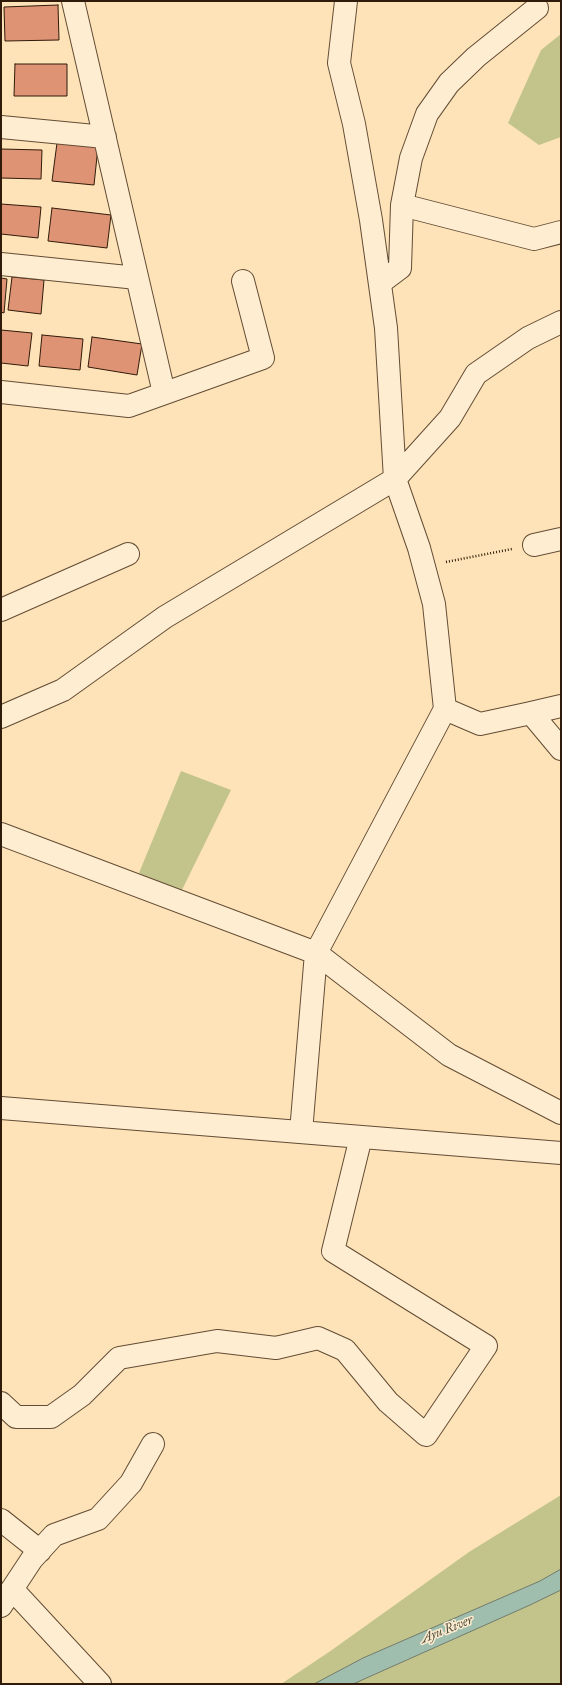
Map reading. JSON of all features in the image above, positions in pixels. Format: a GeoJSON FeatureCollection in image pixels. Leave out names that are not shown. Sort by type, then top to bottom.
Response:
{"type":"FeatureCollection","features":[{"type":"Feature","properties":{"kind":"street"},"geometry":{"type":"LineString","coordinates":[[73,1],[164,393]]}},
{"type":"Feature","properties":{"kind":"street"},"geometry":{"type":"LineString","coordinates":[[301,1132],[316,953],[445,709],[434,604],[424,566],[395,479],[386,328],[380,283],[371,220],[354,124],[339,63],[346,1]]}},
{"type":"Feature","properties":{"kind":"street"},"geometry":{"type":"LineString","coordinates":[[380,283],[400,268],[402,205],[411,158],[427,114],[449,83],[476,57],[537,8]]}},
{"type":"Feature","properties":{"kind":"street"},"geometry":{"type":"LineString","coordinates":[[1,127],[104,137]]}},
{"type":"Feature","properties":{"kind":"street"},"geometry":{"type":"LineString","coordinates":[[402,205],[534,239],[561,232]]}},
{"type":"Feature","properties":{"kind":"street"},"geometry":{"type":"LineString","coordinates":[[1,264],[137,278]]}},
{"type":"Feature","properties":{"kind":"street"},"geometry":{"type":"LineString","coordinates":[[1,392],[129,406],[263,358],[243,281]]}},
{"type":"Feature","properties":{"kind":"street"},"geometry":{"type":"LineString","coordinates":[[1,717],[64,690],[165,617],[395,479],[450,418],[476,374],[528,338],[561,322]]}},
{"type":"Feature","properties":{"kind":"street"},"geometry":{"type":"LineString","coordinates":[[534,545],[561,539]]}},
{"type":"Feature","properties":{"kind":"street"},"geometry":{"type":"LineString","coordinates":[[1,610],[128,554]]}},
{"type":"Feature","properties":{"kind":"street"},"geometry":{"type":"LineString","coordinates":[[445,709],[480,724],[561,706]]}},
{"type":"Feature","properties":{"kind":"street"},"geometry":{"type":"LineString","coordinates":[[531,713],[561,749]]}},
{"type":"Feature","properties":{"kind":"street"},"geometry":{"type":"LineString","coordinates":[[1,834],[316,953],[449,1055],[561,1113]]}},
{"type":"Feature","properties":{"kind":"street"},"geometry":{"type":"LineString","coordinates":[[1,1108],[561,1153]]}},
{"type":"Feature","properties":{"kind":"street"},"geometry":{"type":"LineString","coordinates":[[1,1404],[16,1417],[51,1418],[82,1396],[119,1358],[217,1341],[276,1348],[318,1338],[345,1350],[388,1402],[426,1435],[486,1346],[333,1251],[361,1137]]}},
{"type":"Feature","properties":{"kind":"street"},"geometry":{"type":"LineString","coordinates":[[100,1684],[6,1597],[32,1560],[54,1536],[98,1519],[131,1483],[153,1444]]}},
{"type":"Feature","properties":{"kind":"street"},"geometry":{"type":"LineString","coordinates":[[1,1520],[40,1551]]}},
{"type":"Feature","properties":{"kind":"path"},"geometry":{"type":"LineString","coordinates":[[424,566],[534,545]]}},
{"type":"Feature","properties":{"kind":"green space"},"geometry":{"type":"Polygon","coordinates":[[[561,34],[561,137],[539,145],[508,123],[541,50],[561,34]]]}},
{"type":"Feature","properties":{"kind":"green space"},"geometry":{"type":"Polygon","coordinates":[[[181,771],[231,790],[180,894],[139,873],[181,771]]]}},
{"type":"Feature","properties":{"kind":"green space"},"geometry":{"type":"Polygon","coordinates":[[[561,1495],[561,1684],[281,1684],[329,1652],[469,1552],[561,1495]]]}},
{"type":"Feature","properties":{"kind":"water","name":"Ayu River"},"geometry":{"type":"Polygon","coordinates":[[[561,1569],[561,1590],[530,1605],[353,1684],[314,1684],[363,1658],[540,1581],[561,1569]]]}},
{"type":"Feature","properties":{"kind":"building"},"geometry":{"type":"Polygon","coordinates":[[[58,5],[59,40],[5,41],[4,7],[58,5]]]}},
{"type":"Feature","properties":{"kind":"building"},"geometry":{"type":"Polygon","coordinates":[[[15,64],[67,64],[67,96],[14,96],[15,64]]]}},
{"type":"Feature","properties":{"kind":"building"},"geometry":{"type":"Polygon","coordinates":[[[57,143],[98,147],[94,185],[52,181],[57,143]]]}},
{"type":"Feature","properties":{"kind":"building"},"geometry":{"type":"Polygon","coordinates":[[[1,149],[42,150],[41,179],[1,178],[1,149]]]}},
{"type":"Feature","properties":{"kind":"building"},"geometry":{"type":"Polygon","coordinates":[[[1,204],[41,207],[38,238],[1,234],[1,204]]]}},
{"type":"Feature","properties":{"kind":"building"},"geometry":{"type":"Polygon","coordinates":[[[52,208],[111,215],[107,248],[48,241],[52,208]]]}},
{"type":"Feature","properties":{"kind":"building"},"geometry":{"type":"Polygon","coordinates":[[[12,277],[44,280],[41,314],[8,310],[12,277]]]}},
{"type":"Feature","properties":{"kind":"building"},"geometry":{"type":"Polygon","coordinates":[[[1,278],[7,279],[4,313],[1,312],[1,278]]]}},
{"type":"Feature","properties":{"kind":"building"},"geometry":{"type":"Polygon","coordinates":[[[1,330],[32,333],[28,366],[1,363],[1,330]]]}},
{"type":"Feature","properties":{"kind":"building"},"geometry":{"type":"Polygon","coordinates":[[[42,335],[83,339],[80,370],[39,366],[42,335]]]}},
{"type":"Feature","properties":{"kind":"building"},"geometry":{"type":"Polygon","coordinates":[[[92,337],[142,344],[137,375],[88,367],[92,337]]]}}]}
